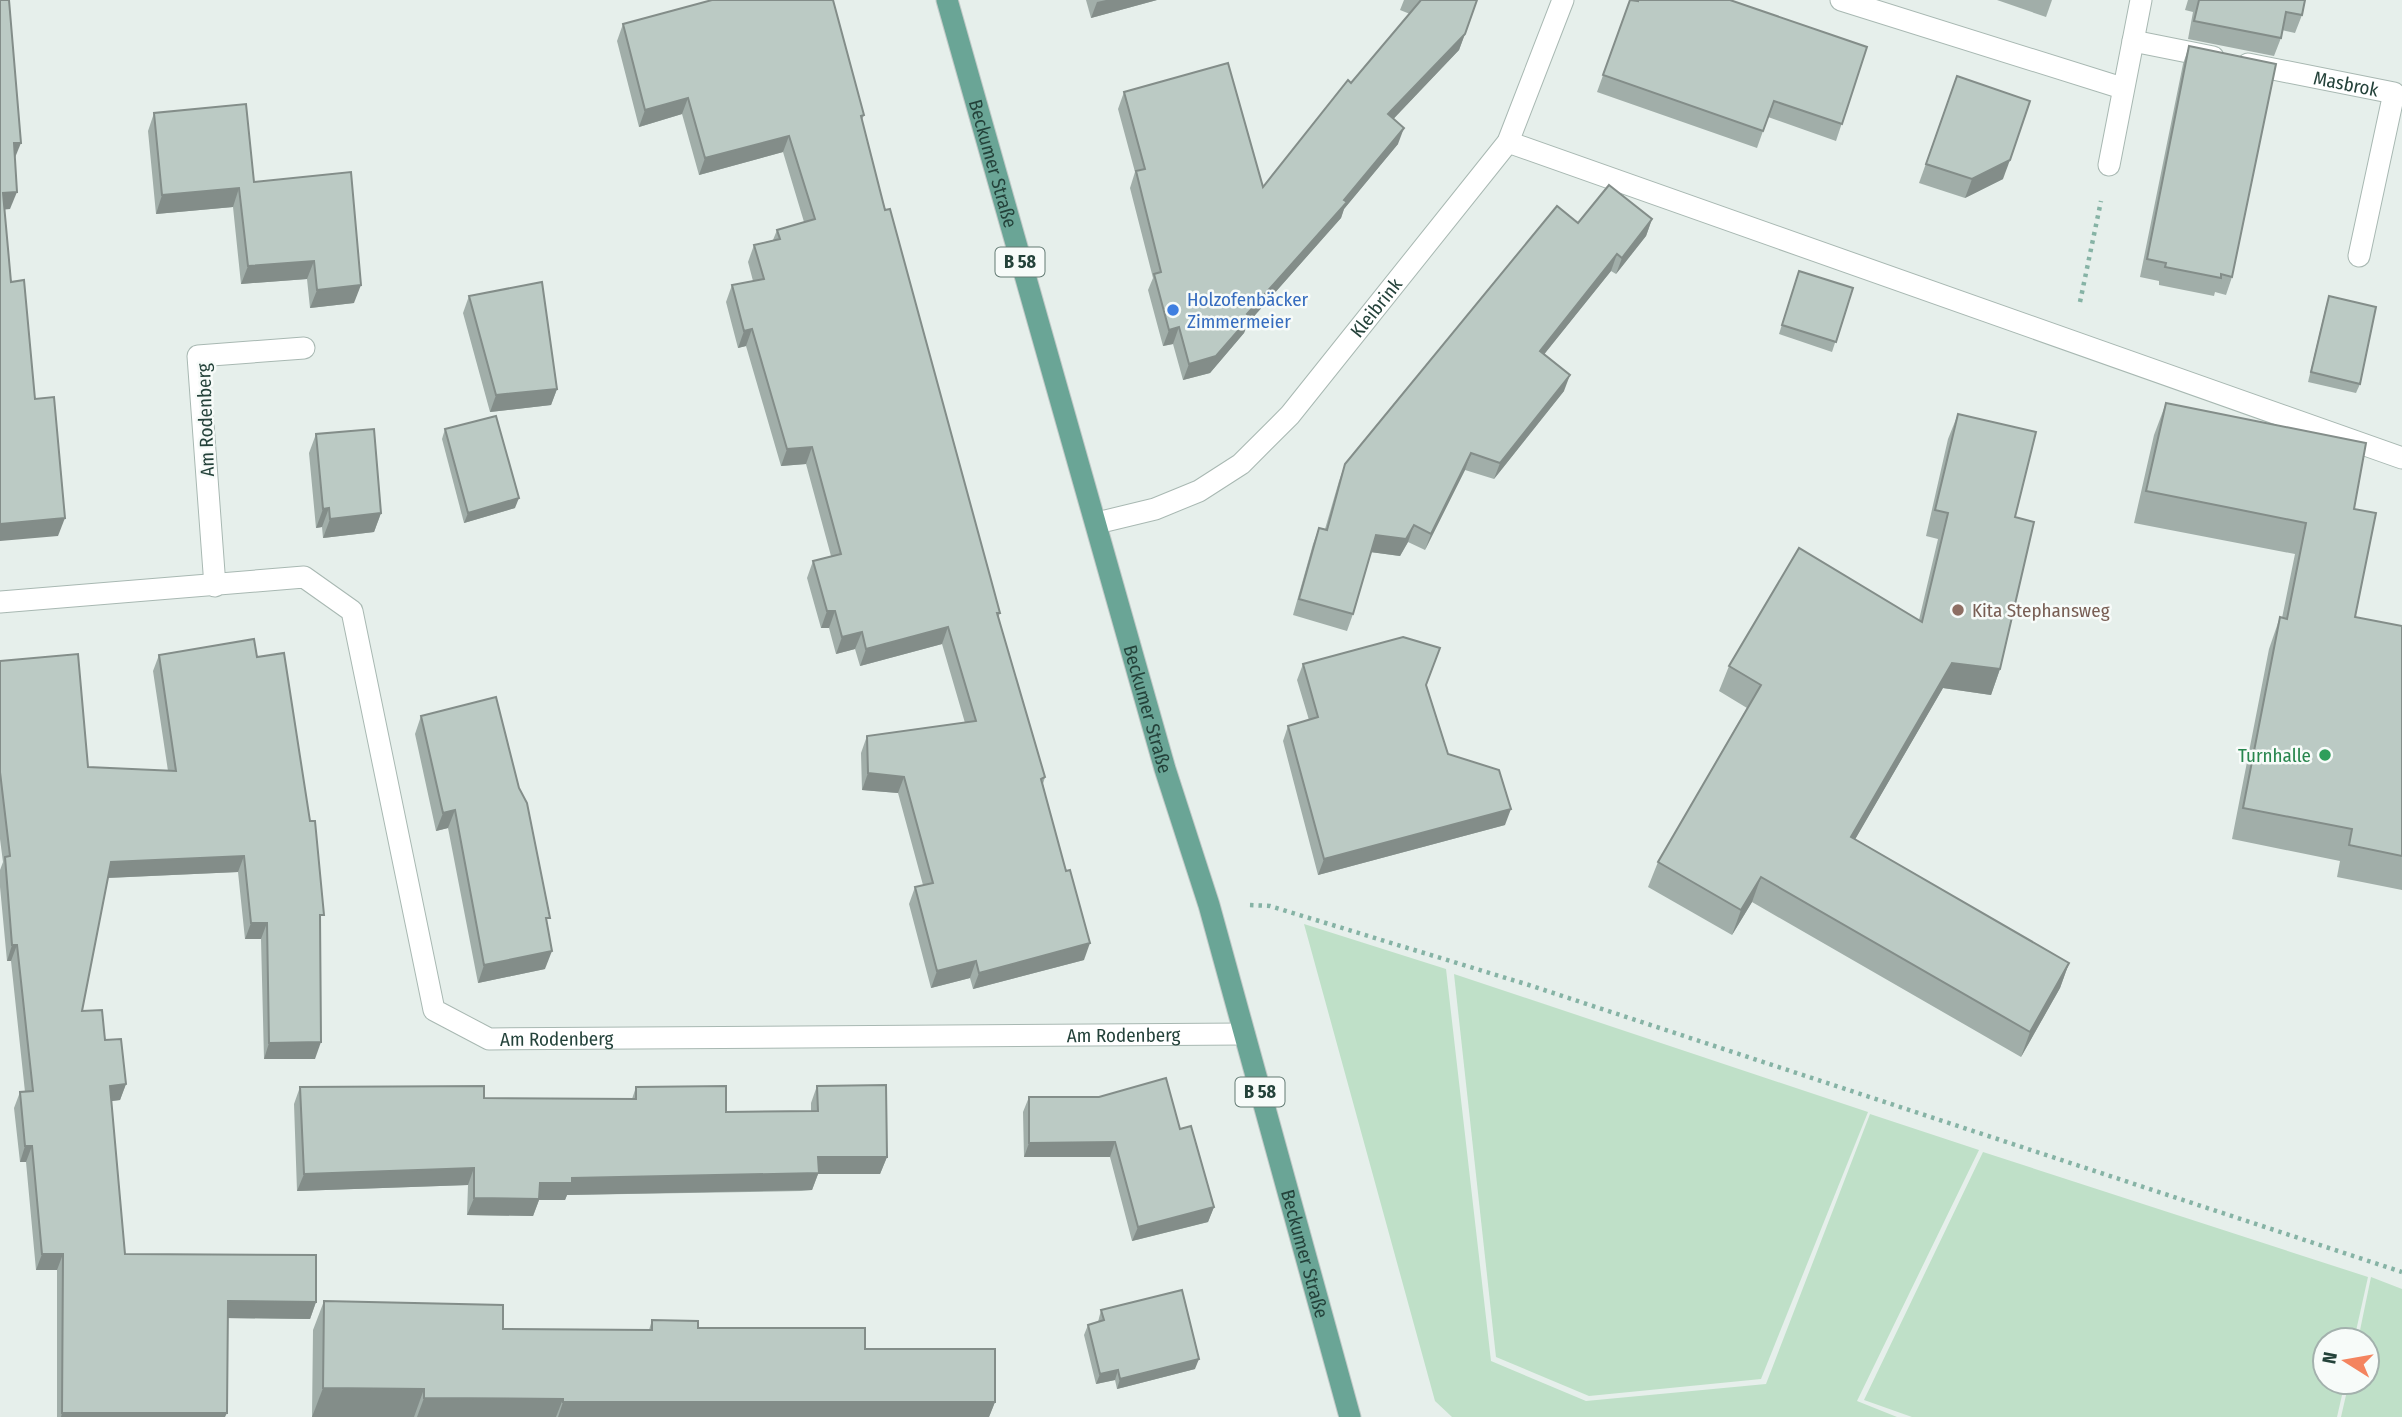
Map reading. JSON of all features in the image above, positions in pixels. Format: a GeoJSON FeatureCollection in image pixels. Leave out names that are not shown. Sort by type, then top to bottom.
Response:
{"type":"FeatureCollection","features":[{"type":"Feature","properties":{"kind":"main road","name":"Beckumer Straße"},"geometry":{"type":"LineString","coordinates":[[947,0],[1165,769],[1209,905],[1350,1417]]}},
{"type":"Feature","properties":{"kind":"street","name":"Kleibrink"},"geometry":{"type":"LineString","coordinates":[[1097,523],[1155,509],[1199,491],[1241,464],[1290,415],[1508,142],[1563,0]]}},
{"type":"Feature","properties":{"kind":"street"},"geometry":{"type":"LineString","coordinates":[[1841,0],[2122,88]]}},
{"type":"Feature","properties":{"kind":"street"},"geometry":{"type":"LineString","coordinates":[[2109,165],[2141,0]]}},
{"type":"Feature","properties":{"kind":"street","name":"Masbrok"},"geometry":{"type":"LineString","coordinates":[[2133,41],[2394,93],[2359,256]]}},
{"type":"Feature","properties":{"kind":"street"},"geometry":{"type":"LineString","coordinates":[[1508,142],[2402,458]]}},
{"type":"Feature","properties":{"kind":"street","name":"Am Rodenberg"},"geometry":{"type":"LineString","coordinates":[[215,586],[198,356],[304,348]]}},
{"type":"Feature","properties":{"kind":"street","name":"Am Rodenberg"},"geometry":{"type":"LineString","coordinates":[[0,602],[304,577],[352,611],[434,1010],[489,1038],[1244,1034]]}},
{"type":"Feature","properties":{"kind":"path"},"geometry":{"type":"LineString","coordinates":[[2072,341],[2109,165]]}},
{"type":"Feature","properties":{"kind":"path"},"geometry":{"type":"LineString","coordinates":[[1209,905],[1270,906],[1283,909],[1542,990],[2402,1272]]}},
{"type":"Feature","properties":{"kind":"green space"},"geometry":{"type":"Polygon","coordinates":[[[1304,924],[1446,969],[1491,1361],[1586,1401],[1766,1384],[1870,1114],[1979,1150],[1857,1401],[1897,1417],[1452,1417],[1435,1401],[1304,924]]]}},
{"type":"Feature","properties":{"kind":"green space"},"geometry":{"type":"Polygon","coordinates":[[[1454,974],[1868,1112],[1761,1379],[1589,1396],[1496,1357],[1454,974]]]}},
{"type":"Feature","properties":{"kind":"green space"},"geometry":{"type":"Polygon","coordinates":[[[1983,1152],[2368,1277],[2357,1326],[2311,1326],[2311,1396],[2342,1396],[2337,1417],[1912,1417],[1864,1400],[1983,1152]]]}},
{"type":"Feature","properties":{"kind":"green space"},"geometry":{"type":"Polygon","coordinates":[[[2371,1277],[2402,1289],[2402,1417],[2341,1417],[2346,1396],[2381,1396],[2381,1326],[2361,1326],[2371,1277]]]}},
{"type":"Feature","properties":{"kind":"building"},"geometry":{"type":"Polygon","coordinates":[[[0,0],[9,0],[21,143],[14,143],[17,192],[3,193],[11,282],[24,280],[35,399],[54,397],[65,518],[0,524],[0,0]]]}},
{"type":"Feature","properties":{"kind":"building"},"geometry":{"type":"Polygon","coordinates":[[[712,0],[833,0],[864,115],[861,116],[885,210],[890,209],[1000,613],[997,613],[1045,777],[1041,779],[1066,871],[1070,870],[1090,943],[979,973],[976,961],[937,971],[915,887],[933,883],[904,777],[868,773],[867,736],[976,721],[948,627],[866,649],[862,632],[842,637],[835,611],[827,611],[813,561],[841,554],[812,447],[787,449],[752,329],[744,331],[732,285],[764,279],[754,245],[780,239],[777,230],[815,219],[789,136],[705,158],[688,98],[645,110],[623,24],[712,0]]]}},
{"type":"Feature","properties":{"kind":"building"},"geometry":{"type":"Polygon","coordinates":[[[1421,0],[1477,0],[1465,34],[1388,114],[1404,128],[1344,200],[1347,202],[1247,314],[1250,317],[1216,356],[1189,364],[1179,327],[1169,330],[1154,274],[1161,272],[1136,171],[1145,169],[1124,92],[1228,63],[1263,187],[1348,80],[1351,83],[1421,0]]]}},
{"type":"Feature","properties":{"kind":"building"},"geometry":{"type":"Polygon","coordinates":[[[1630,0],[1730,0],[1867,47],[1842,124],[1774,101],[1763,131],[1603,75],[1630,0]]]}},
{"type":"Feature","properties":{"kind":"building"},"geometry":{"type":"Polygon","coordinates":[[[2199,0],[2305,0],[2302,15],[2286,12],[2281,38],[2194,21],[2199,0]]]}},
{"type":"Feature","properties":{"kind":"building"},"geometry":{"type":"Polygon","coordinates":[[[2189,46],[2276,64],[2232,277],[2221,274],[2221,278],[2165,267],[2166,263],[2147,259],[2189,46]]]}},
{"type":"Feature","properties":{"kind":"building"},"geometry":{"type":"Polygon","coordinates":[[[1957,76],[2030,101],[2010,160],[1972,179],[1926,164],[1957,76]]]}},
{"type":"Feature","properties":{"kind":"building"},"geometry":{"type":"Polygon","coordinates":[[[246,104],[254,182],[351,172],[361,285],[317,290],[314,261],[248,266],[239,188],[162,195],[154,113],[246,104]]]}},
{"type":"Feature","properties":{"kind":"building"},"geometry":{"type":"Polygon","coordinates":[[[1609,185],[1652,219],[1622,258],[1617,254],[1540,351],[1570,375],[1500,463],[1471,453],[1431,534],[1414,525],[1406,539],[1376,535],[1353,614],[1299,599],[1319,528],[1327,530],[1345,464],[1557,206],[1578,223],[1609,185]]]}},
{"type":"Feature","properties":{"kind":"building"},"geometry":{"type":"Polygon","coordinates":[[[1799,271],[1853,288],[1836,342],[1782,325],[1799,271]]]}},
{"type":"Feature","properties":{"kind":"building"},"geometry":{"type":"Polygon","coordinates":[[[542,282],[557,389],[496,395],[469,296],[542,282]]]}},
{"type":"Feature","properties":{"kind":"building"},"geometry":{"type":"Polygon","coordinates":[[[2329,296],[2376,307],[2360,384],[2311,372],[2329,296]]]}},
{"type":"Feature","properties":{"kind":"building"},"geometry":{"type":"Polygon","coordinates":[[[2166,403],[2366,443],[2354,509],[2376,513],[2355,617],[2402,626],[2402,856],[2349,845],[2352,829],[2243,808],[2280,617],[2287,619],[2306,523],[2146,491],[2166,403]]]}},
{"type":"Feature","properties":{"kind":"building"},"geometry":{"type":"Polygon","coordinates":[[[1958,414],[2036,432],[2015,517],[2034,522],[2000,669],[1952,663],[1851,837],[2069,963],[2030,1032],[1761,877],[1741,910],[1658,862],[1761,685],[1729,666],[1799,548],[1922,622],[1948,513],[1935,510],[1958,414]]]}},
{"type":"Feature","properties":{"kind":"building"},"geometry":{"type":"Polygon","coordinates":[[[496,416],[519,498],[468,513],[445,429],[496,416]]]}},
{"type":"Feature","properties":{"kind":"building"},"geometry":{"type":"Polygon","coordinates":[[[374,429],[381,513],[330,519],[329,508],[323,509],[316,434],[374,429]]]}},
{"type":"Feature","properties":{"kind":"building"},"geometry":{"type":"Polygon","coordinates":[[[1403,637],[1440,648],[1426,685],[1448,754],[1499,770],[1511,809],[1324,859],[1288,726],[1318,717],[1303,664],[1403,637]]]}},
{"type":"Feature","properties":{"kind":"building"},"geometry":{"type":"Polygon","coordinates":[[[254,639],[257,657],[284,653],[310,821],[315,821],[324,915],[320,915],[321,1042],[269,1043],[267,923],[251,923],[244,856],[111,862],[82,1011],[102,1010],[105,1040],[121,1039],[126,1084],[110,1086],[125,1254],[316,1255],[316,1302],[228,1301],[227,1413],[62,1413],[63,1254],[42,1254],[32,1146],[25,1146],[20,1092],[33,1091],[17,945],[12,945],[5,857],[10,856],[0,772],[0,661],[78,654],[88,767],[176,771],[159,655],[254,639]]]}},
{"type":"Feature","properties":{"kind":"building"},"geometry":{"type":"Polygon","coordinates":[[[496,697],[519,788],[527,803],[550,918],[546,918],[552,951],[484,965],[455,810],[443,813],[421,716],[496,697]]]}},
{"type":"Feature","properties":{"kind":"building"},"geometry":{"type":"Polygon","coordinates":[[[1166,1078],[1180,1129],[1191,1126],[1214,1207],[1138,1227],[1115,1142],[1029,1143],[1029,1097],[1099,1097],[1166,1078]]]}},
{"type":"Feature","properties":{"kind":"building"},"geometry":{"type":"Polygon","coordinates":[[[886,1085],[887,1157],[818,1157],[819,1173],[572,1178],[572,1183],[540,1183],[539,1199],[474,1198],[474,1168],[304,1174],[300,1087],[484,1086],[484,1098],[636,1099],[636,1087],[726,1086],[726,1112],[818,1111],[817,1086],[886,1085]]]}},
{"type":"Feature","properties":{"kind":"building"},"geometry":{"type":"Polygon","coordinates":[[[1182,1290],[1199,1359],[1120,1379],[1118,1370],[1100,1374],[1088,1325],[1104,1320],[1101,1310],[1182,1290]]]}},
{"type":"Feature","properties":{"kind":"building"},"geometry":{"type":"Polygon","coordinates":[[[324,1301],[503,1305],[503,1329],[652,1330],[652,1320],[698,1321],[698,1328],[865,1328],[865,1349],[995,1349],[995,1402],[563,1402],[563,1399],[424,1398],[424,1389],[323,1388],[324,1301]]]}},
{"type":"Feature","properties":{"kind":"place","name":"Holzofenbäcker Zimmermeier"},"geometry":{"type":"Point","coordinates":[1173,310]}},
{"type":"Feature","properties":{"kind":"place","name":"Kita Stephansweg"},"geometry":{"type":"Point","coordinates":[1958,610]}},
{"type":"Feature","properties":{"kind":"place","name":"Turnhalle"},"geometry":{"type":"Point","coordinates":[2325,755]}}]}
